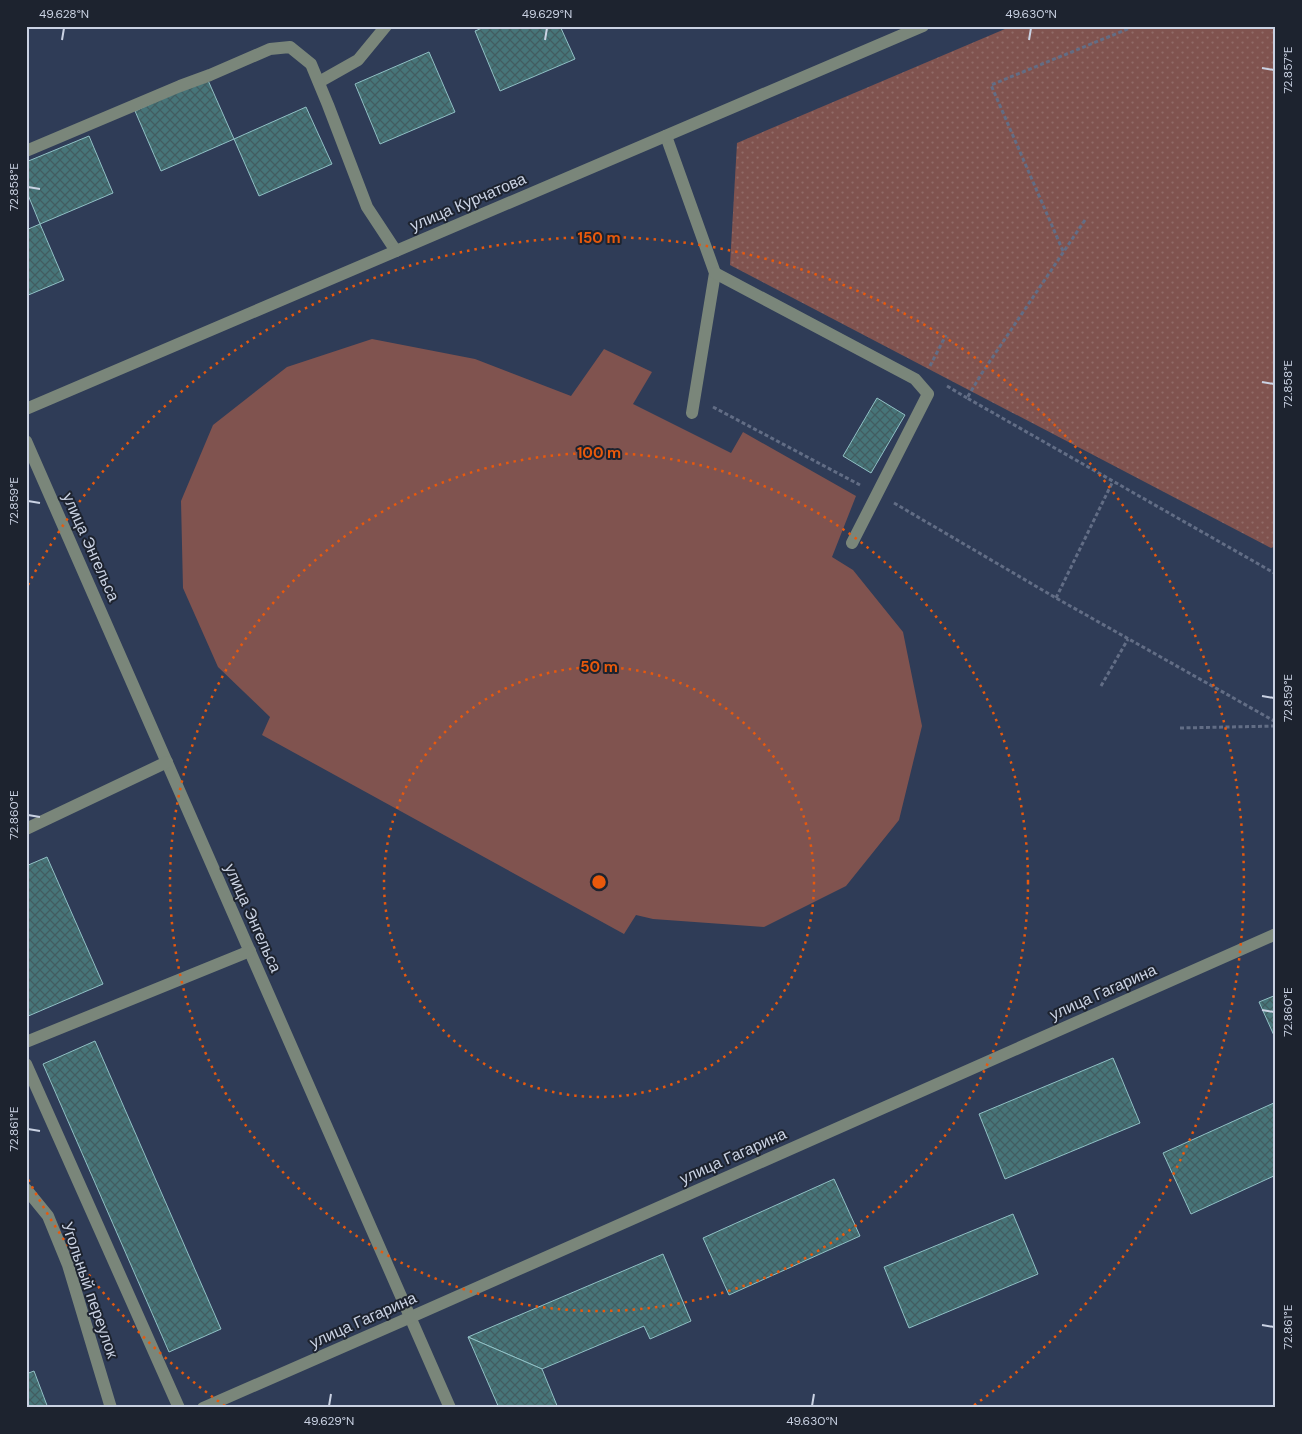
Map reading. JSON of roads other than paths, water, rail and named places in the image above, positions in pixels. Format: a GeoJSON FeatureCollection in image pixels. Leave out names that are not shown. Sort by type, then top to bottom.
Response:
{"type":"FeatureCollection","features":[{"type":"Feature","properties":{"kind":"street"},"geometry":{"type":"LineString","coordinates":[[319,82],[358,60],[386,26]]}},
{"type":"Feature","properties":{"kind":"street","name":"улица Курчатова"},"geometry":{"type":"LineString","coordinates":[[26,409],[666,136],[903,30],[923,26]]}},
{"type":"Feature","properties":{"kind":"street"},"geometry":{"type":"LineString","coordinates":[[26,151],[270,49],[290,47],[311,64],[367,207],[396,251]]}},
{"type":"Feature","properties":{"kind":"street"},"geometry":{"type":"LineString","coordinates":[[666,136],[715,273],[692,413]]}},
{"type":"Feature","properties":{"kind":"street"},"geometry":{"type":"LineString","coordinates":[[715,273],[915,379],[928,394],[852,543]]}},
{"type":"Feature","properties":{"kind":"street","name":"улица Энгельса"},"geometry":{"type":"LineString","coordinates":[[26,441],[450,1408]]}},
{"type":"Feature","properties":{"kind":"street"},"geometry":{"type":"LineString","coordinates":[[26,829],[167,762]]}},
{"type":"Feature","properties":{"kind":"street","name":"улица Гагарина"},"geometry":{"type":"LineString","coordinates":[[203,1408],[1276,934]]}},
{"type":"Feature","properties":{"kind":"street"},"geometry":{"type":"LineString","coordinates":[[26,1042],[250,951]]}},
{"type":"Feature","properties":{"kind":"street"},"geometry":{"type":"LineString","coordinates":[[26,1064],[179,1408]]}},
{"type":"Feature","properties":{"kind":"street","name":"Угольный переулок"},"geometry":{"type":"LineString","coordinates":[[26,1189],[48,1216],[68,1266],[111,1408]]}}]}
